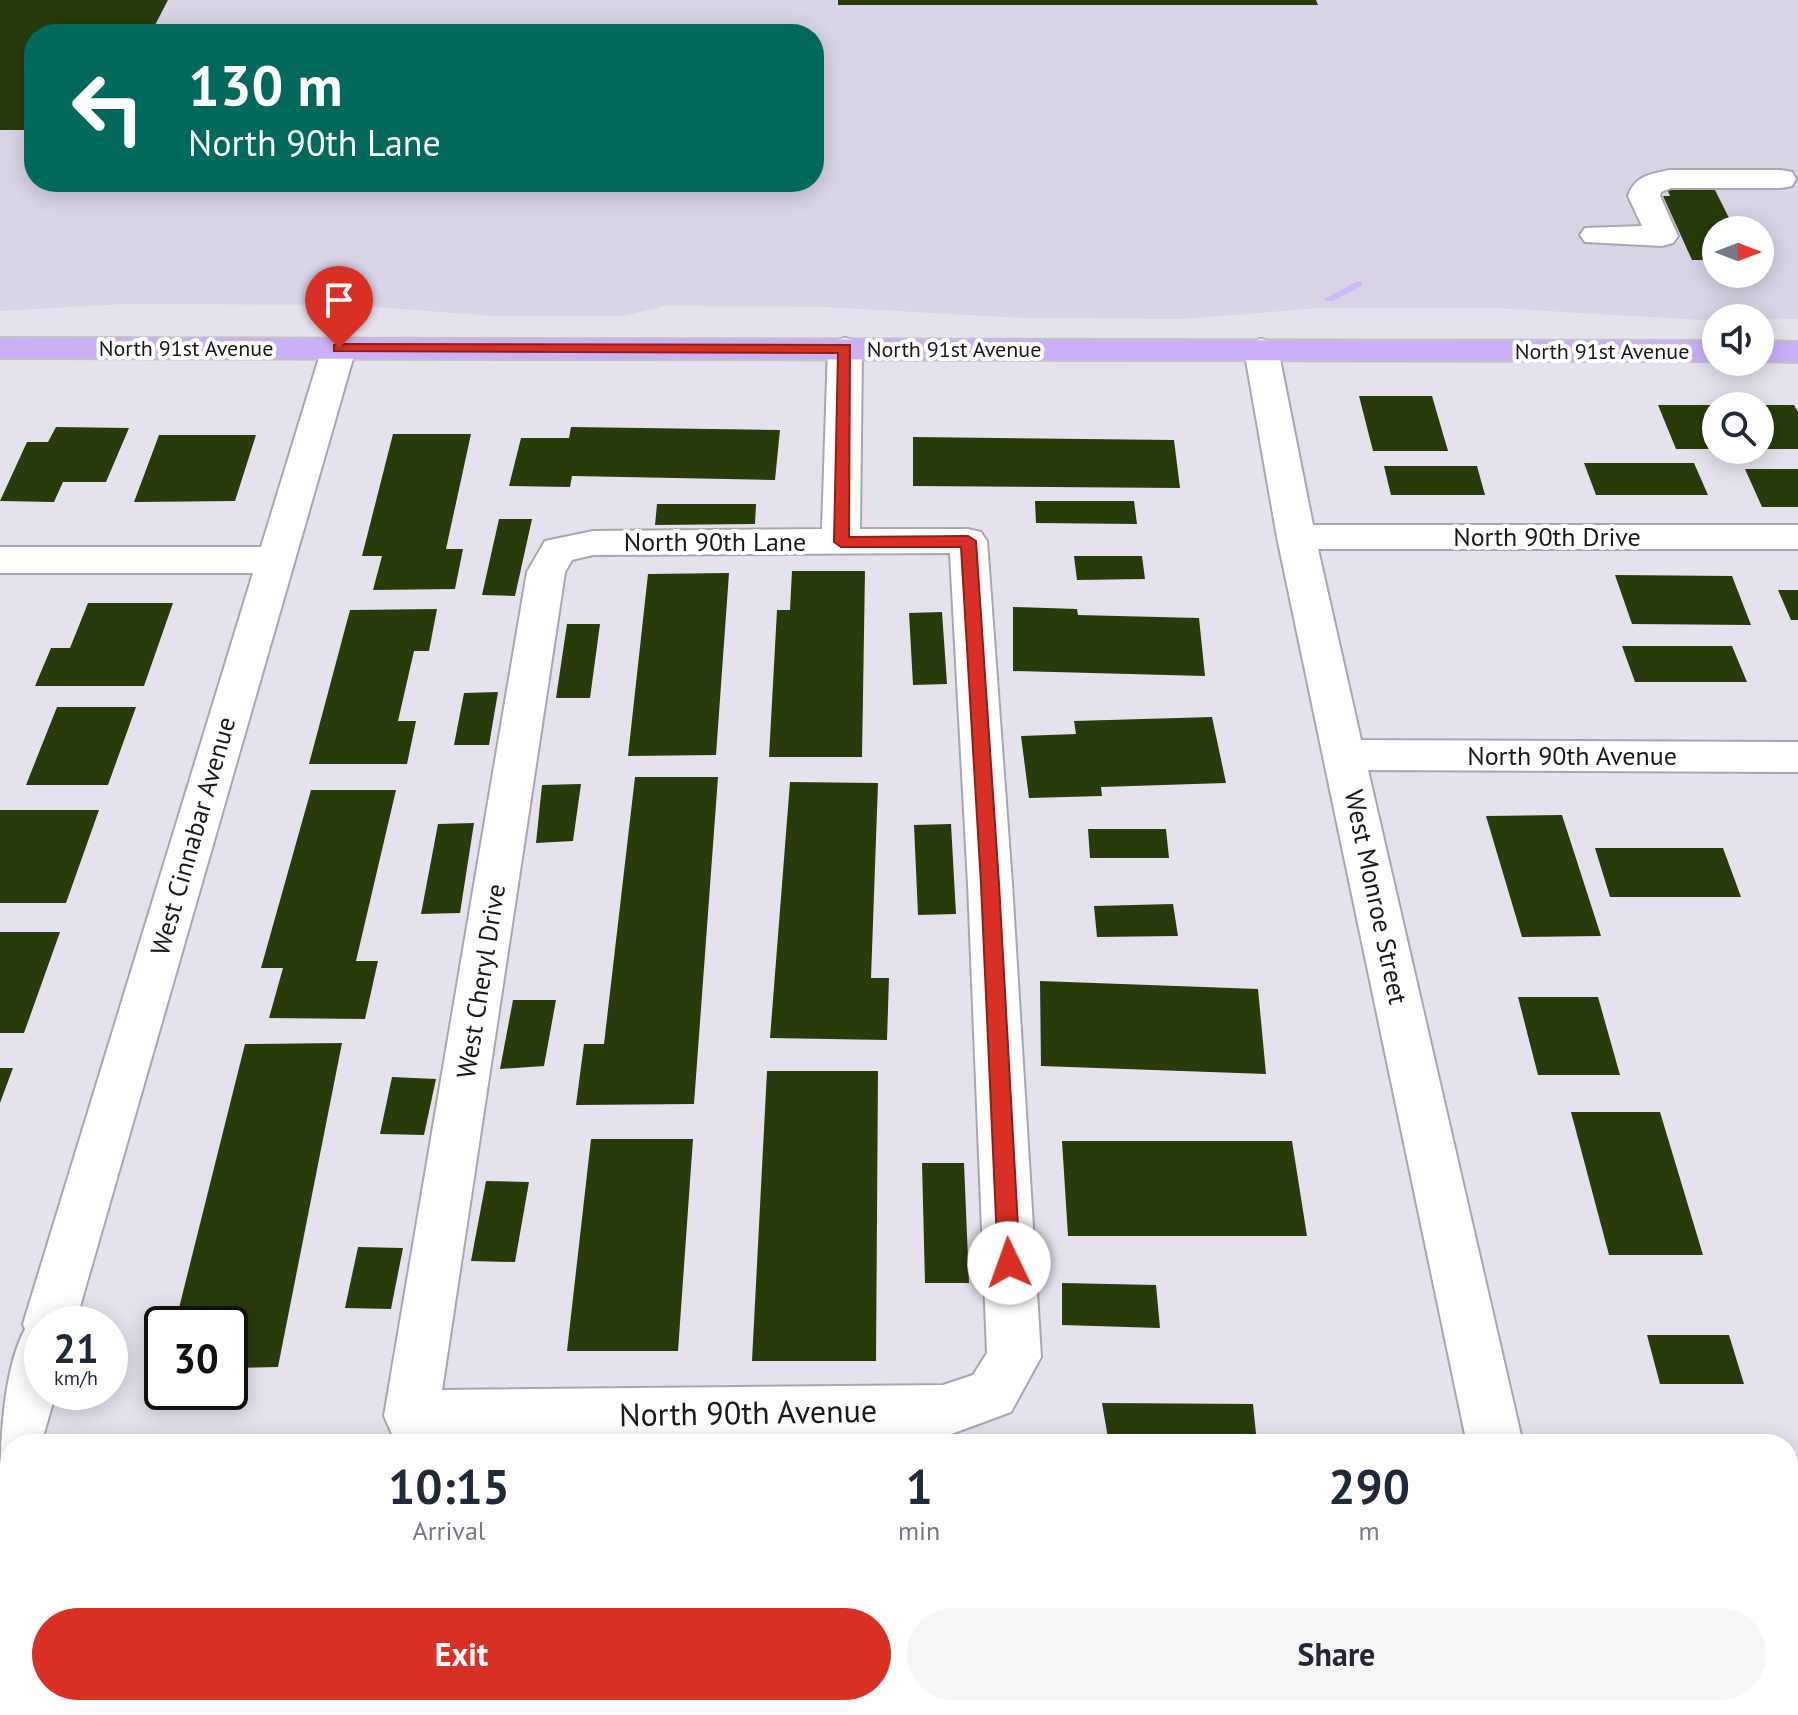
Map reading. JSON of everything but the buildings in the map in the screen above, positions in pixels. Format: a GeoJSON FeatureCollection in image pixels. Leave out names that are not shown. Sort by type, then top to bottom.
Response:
{"type":"FeatureCollection","features":[{"type":"Feature","properties":{"kind":"main road","name":"North 91st Avenue"},"geometry":{"type":"LineString","coordinates":[[0,348],[1702,351]]}},
{"type":"Feature","properties":{"kind":"main road"},"geometry":{"type":"LineString","coordinates":[[1774,351],[1798,352]]}},
{"type":"Feature","properties":{"kind":"street"},"geometry":{"type":"LineString","coordinates":[[1596,235],[1662,236],[1644,196],[1647,186],[1654,182],[1669,179],[1781,179]]}},
{"type":"Feature","properties":{"kind":"street","name":"West Cinnabar Avenue"},"geometry":{"type":"LineString","coordinates":[[54,1306],[339,348]]}},
{"type":"Feature","properties":{"kind":"street"},"geometry":{"type":"LineString","coordinates":[[841,542],[845,348]]}},
{"type":"Feature","properties":{"kind":"street","name":"West Monroe Street"},"geometry":{"type":"LineString","coordinates":[[1261,349],[1296,537],[1493,1434]]}},
{"type":"Feature","properties":{"kind":"street","name":"North 90th Drive"},"geometry":{"type":"LineString","coordinates":[[1296,537],[1798,537]]}},
{"type":"Feature","properties":{"kind":"street","name":"North 90th Lane"},"geometry":{"type":"LineString","coordinates":[[558,550],[593,543],[968,541],[990,884],[1014,1357]]}},
{"type":"Feature","properties":{"kind":"street","name":"West Cheryl Drive"},"geometry":{"type":"LineString","coordinates":[[411,1416],[546,572],[558,550]]}},
{"type":"Feature","properties":{"kind":"street"},"geometry":{"type":"LineString","coordinates":[[0,560],[274,560]]}},
{"type":"Feature","properties":{"kind":"street","name":"North 90th Avenue"},"geometry":{"type":"LineString","coordinates":[[1345,755],[1798,757]]}},
{"type":"Feature","properties":{"kind":"street","name":"North 90th Avenue"},"geometry":{"type":"LineString","coordinates":[[411,1416],[943,1411],[992,1394],[1014,1357]]}},
{"type":"Feature","properties":{"kind":"street"},"geometry":{"type":"LineString","coordinates":[[16,1434],[24,1407]]}},
{"type":"Feature","properties":{"kind":"shaded area"},"geometry":{"type":"Polygon","coordinates":[[[0,0],[1798,0],[1798,319],[1774,319],[1774,304],[1702,304],[1702,320],[1494,308],[1321,308],[1184,319],[1024,318],[825,307],[665,306],[624,316],[493,316],[350,305],[123,304],[0,311],[0,0]]]}},
{"type":"Feature","properties":{"kind":"waterway"},"geometry":{"type":"LineString","coordinates":[[1329,299],[1358,284]]}},
{"type":"Feature","properties":{"kind":"route"},"geometry":{"type":"LineString","coordinates":[[339,348],[845,348],[841,542],[968,541],[990,884],[1009,1263]]}}]}
